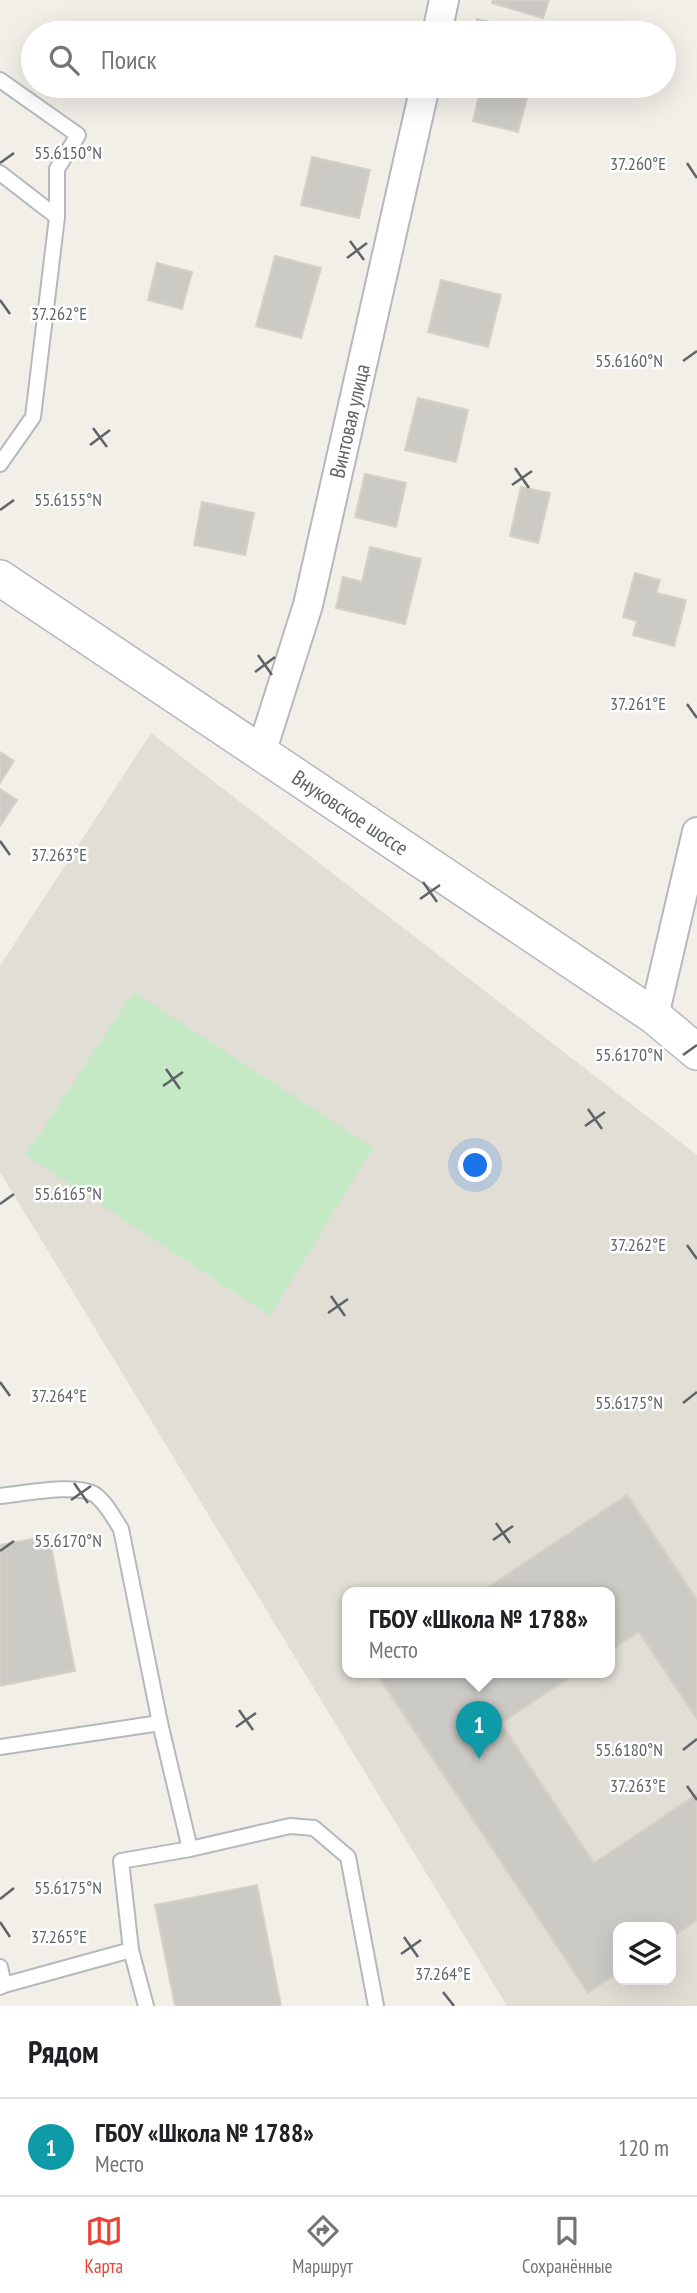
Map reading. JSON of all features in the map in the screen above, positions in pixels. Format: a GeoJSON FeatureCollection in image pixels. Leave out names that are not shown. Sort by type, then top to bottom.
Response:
{"type":"FeatureCollection","features":[{"type":"Feature","properties":{"kind":"street"},"geometry":{"type":"LineString","coordinates":[[440,21],[444,0]]}},
{"type":"Feature","properties":{"kind":"street","name":"Винтовая улица"},"geometry":{"type":"LineString","coordinates":[[261,753],[308,605],[422,98]]}},
{"type":"Feature","properties":{"kind":"street","name":"Внуковское шоссе"},"geometry":{"type":"LineString","coordinates":[[0,578],[654,1016],[697,1052]]}},
{"type":"Feature","properties":{"kind":"street"},"geometry":{"type":"LineString","coordinates":[[654,1016],[697,832]]}},
{"type":"Feature","properties":{"kind":"lane"},"geometry":{"type":"LineString","coordinates":[[0,80],[21,95]]}},
{"type":"Feature","properties":{"kind":"lane"},"geometry":{"type":"LineString","coordinates":[[0,464],[33,417],[57,217],[57,169],[78,135],[26,98]]}},
{"type":"Feature","properties":{"kind":"lane"},"geometry":{"type":"LineString","coordinates":[[0,173],[57,217]]}},
{"type":"Feature","properties":{"kind":"lane"},"geometry":{"type":"LineString","coordinates":[[0,1496],[81,1488],[96,1495],[121,1529],[160,1723],[190,1849]]}},
{"type":"Feature","properties":{"kind":"lane"},"geometry":{"type":"LineString","coordinates":[[0,1747],[160,1723]]}},
{"type":"Feature","properties":{"kind":"lane"},"geometry":{"type":"LineString","coordinates":[[146,2006],[131,1950],[121,1861],[190,1849],[290,1826],[314,1829],[348,1857],[376,2006]]}},
{"type":"Feature","properties":{"kind":"lane"},"geometry":{"type":"LineString","coordinates":[[0,1967],[2,1986],[131,1950]]}},
{"type":"Feature","properties":{"kind":"shaded area"},"geometry":{"type":"Polygon","coordinates":[[[151,733],[697,1155],[697,2006],[507,2006],[0,1172],[0,966],[151,733]]]}},
{"type":"Feature","properties":{"kind":"green space"},"geometry":{"type":"Polygon","coordinates":[[[134,992],[373,1148],[270,1316],[26,1155],[134,992]]]}},
{"type":"Feature","properties":{"kind":"building"},"geometry":{"type":"Polygon","coordinates":[[[493,0],[549,0],[543,18],[492,3],[493,0]]]}},
{"type":"Feature","properties":{"kind":"building"},"geometry":{"type":"Polygon","coordinates":[[[478,98],[527,98],[518,132],[473,121],[478,98]]]}},
{"type":"Feature","properties":{"kind":"building"},"geometry":{"type":"Polygon","coordinates":[[[312,157],[370,170],[359,218],[301,205],[312,157]]]}},
{"type":"Feature","properties":{"kind":"building"},"geometry":{"type":"Polygon","coordinates":[[[275,256],[321,268],[301,338],[256,326],[275,256]]]}},
{"type":"Feature","properties":{"kind":"building"},"geometry":{"type":"Polygon","coordinates":[[[157,263],[192,272],[182,309],[148,300],[157,263]]]}},
{"type":"Feature","properties":{"kind":"building"},"geometry":{"type":"Polygon","coordinates":[[[441,280],[501,295],[488,347],[428,332],[441,280]]]}},
{"type":"Feature","properties":{"kind":"building"},"geometry":{"type":"Polygon","coordinates":[[[418,398],[468,410],[456,462],[405,450],[418,398]]]}},
{"type":"Feature","properties":{"kind":"building"},"geometry":{"type":"Polygon","coordinates":[[[365,474],[406,483],[396,527],[355,517],[365,474]]]}},
{"type":"Feature","properties":{"kind":"building"},"geometry":{"type":"Polygon","coordinates":[[[521,487],[550,493],[538,543],[510,536],[521,487]]]}},
{"type":"Feature","properties":{"kind":"building"},"geometry":{"type":"Polygon","coordinates":[[[202,502],[254,513],[245,555],[194,545],[202,502]]]}},
{"type":"Feature","properties":{"kind":"building"},"geometry":{"type":"Polygon","coordinates":[[[370,547],[421,559],[405,624],[336,608],[343,577],[362,582],[370,547]]]}},
{"type":"Feature","properties":{"kind":"building"},"geometry":{"type":"Polygon","coordinates":[[[635,573],[660,580],[656,593],[686,600],[674,646],[633,635],[637,621],[623,617],[635,573]]]}},
{"type":"Feature","properties":{"kind":"building"},"geometry":{"type":"Polygon","coordinates":[[[0,752],[14,761],[0,783],[0,752]]]}},
{"type":"Feature","properties":{"kind":"building"},"geometry":{"type":"Polygon","coordinates":[[[0,789],[17,800],[0,826],[0,789]]]}},
{"type":"Feature","properties":{"kind":"building"},"geometry":{"type":"Polygon","coordinates":[[[627,1495],[697,1600],[697,1719],[639,1632],[615,1648],[615,1587],[488,1587],[627,1495]]]}},
{"type":"Feature","properties":{"kind":"building"},"geometry":{"type":"Polygon","coordinates":[[[49,1536],[75,1671],[0,1686],[0,1545],[49,1536]]]}},
{"type":"Feature","properties":{"kind":"building"},"geometry":{"type":"Polygon","coordinates":[[[379,1678],[568,1678],[501,1723],[594,1863],[697,1794],[697,1920],[676,1935],[676,1922],[613,1922],[613,1976],[588,1993],[379,1678]]]}},
{"type":"Feature","properties":{"kind":"building"},"geometry":{"type":"Polygon","coordinates":[[[257,1885],[281,2006],[175,2006],[155,1905],[257,1885]]]}},
{"type":"Feature","properties":{"kind":"place","name":"ГБОУ «Школа № 1788»"},"geometry":{"type":"Point","coordinates":[479,1759]}}]}
